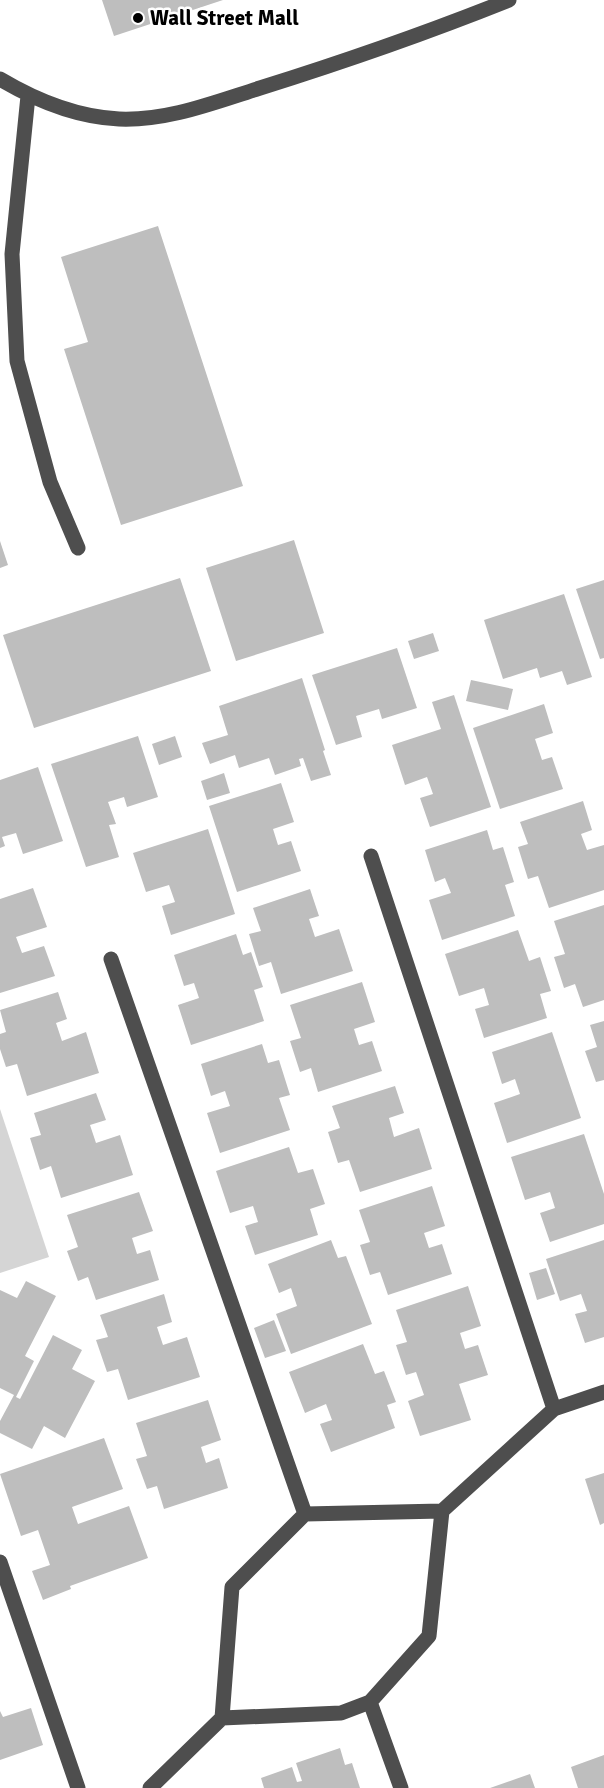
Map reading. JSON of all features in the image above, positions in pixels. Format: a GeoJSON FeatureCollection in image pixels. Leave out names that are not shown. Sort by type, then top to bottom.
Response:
{"type":"FeatureCollection","features":[{"type":"Feature","properties":{"kind":"street"},"geometry":{"type":"LineString","coordinates":[[0,79],[28,96],[70,112],[119,119],[176,114],[303,74],[505,1]]}},
{"type":"Feature","properties":{"kind":"street"},"geometry":{"type":"LineString","coordinates":[[28,96],[12,254],[18,361],[50,482],[78,548]]}},
{"type":"Feature","properties":{"kind":"street"},"geometry":{"type":"LineString","coordinates":[[370,856],[554,1409]]}},
{"type":"Feature","properties":{"kind":"street"},"geometry":{"type":"LineString","coordinates":[[111,959],[305,1514]]}},
{"type":"Feature","properties":{"kind":"street"},"geometry":{"type":"LineString","coordinates":[[150,1788],[222,1718],[232,1587],[305,1514],[442,1511],[554,1409],[604,1392]]}},
{"type":"Feature","properties":{"kind":"street"},"geometry":{"type":"LineString","coordinates":[[222,1718],[341,1713],[370,1702],[429,1636],[442,1511]]}},
{"type":"Feature","properties":{"kind":"street"},"geometry":{"type":"LineString","coordinates":[[0,1562],[78,1788]]}},
{"type":"Feature","properties":{"kind":"street"},"geometry":{"type":"LineString","coordinates":[[370,1702],[401,1788]]}},
{"type":"Feature","properties":{"kind":"shaded area"},"geometry":{"type":"Polygon","coordinates":[[[0,1109],[49,1257],[0,1273],[0,1109]]]}},
{"type":"Feature","properties":{"kind":"building","name":"Wall Street Mall"},"geometry":{"type":"Polygon","coordinates":[[[102,0],[223,0],[114,36],[102,0]]]}},
{"type":"Feature","properties":{"kind":"building"},"geometry":{"type":"Polygon","coordinates":[[[158,226],[243,486],[121,525],[64,349],[88,342],[61,257],[158,226]]]}},
{"type":"Feature","properties":{"kind":"building"},"geometry":{"type":"Polygon","coordinates":[[[294,540],[324,633],[236,661],[206,568],[294,540]]]}},
{"type":"Feature","properties":{"kind":"building"},"geometry":{"type":"Polygon","coordinates":[[[0,541],[8,565],[0,568],[0,541]]]}},
{"type":"Feature","properties":{"kind":"building"},"geometry":{"type":"Polygon","coordinates":[[[180,578],[211,671],[34,728],[3,635],[180,578]]]}},
{"type":"Feature","properties":{"kind":"building"},"geometry":{"type":"Polygon","coordinates":[[[604,580],[604,658],[600,659],[576,589],[604,580]]]}},
{"type":"Feature","properties":{"kind":"building"},"geometry":{"type":"Polygon","coordinates":[[[564,594],[592,677],[567,685],[562,671],[540,678],[537,668],[503,679],[484,620],[564,594]]]}},
{"type":"Feature","properties":{"kind":"building"},"geometry":{"type":"Polygon","coordinates":[[[433,633],[439,651],[414,659],[408,641],[433,633]]]}},
{"type":"Feature","properties":{"kind":"building"},"geometry":{"type":"Polygon","coordinates":[[[397,648],[417,708],[382,719],[379,709],[356,716],[362,737],[336,745],[312,675],[397,648]]]}},
{"type":"Feature","properties":{"kind":"building"},"geometry":{"type":"Polygon","coordinates":[[[302,678],[331,775],[311,781],[303,758],[299,759],[301,766],[275,775],[269,758],[239,768],[235,755],[210,764],[202,743],[228,735],[219,706],[302,678]]]}},
{"type":"Feature","properties":{"kind":"building"},"geometry":{"type":"Polygon","coordinates":[[[471,680],[513,689],[508,710],[466,701],[471,680]]]}},
{"type":"Feature","properties":{"kind":"building"},"geometry":{"type":"Polygon","coordinates":[[[454,695],[491,807],[430,827],[420,798],[433,794],[427,777],[405,785],[392,745],[441,729],[432,702],[454,695]]]}},
{"type":"Feature","properties":{"kind":"building"},"geometry":{"type":"Polygon","coordinates":[[[544,704],[553,733],[535,739],[542,760],[552,757],[563,789],[500,809],[473,728],[544,704]]]}},
{"type":"Feature","properties":{"kind":"building"},"geometry":{"type":"Polygon","coordinates":[[[138,736],[158,797],[127,807],[124,797],[108,802],[116,824],[109,825],[119,857],[86,867],[51,764],[138,736]]]}},
{"type":"Feature","properties":{"kind":"building"},"geometry":{"type":"Polygon","coordinates":[[[175,736],[182,757],[159,765],[152,744],[175,736]]]}},
{"type":"Feature","properties":{"kind":"building"},"geometry":{"type":"Polygon","coordinates":[[[38,767],[63,841],[23,854],[16,833],[2,837],[5,846],[0,848],[0,780],[38,767]]]}},
{"type":"Feature","properties":{"kind":"building"},"geometry":{"type":"Polygon","coordinates":[[[224,773],[230,793],[207,800],[201,781],[224,773]]]}},
{"type":"Feature","properties":{"kind":"building"},"geometry":{"type":"Polygon","coordinates":[[[281,783],[294,822],[273,829],[278,845],[291,841],[301,871],[237,892],[209,806],[281,783]]]}},
{"type":"Feature","properties":{"kind":"building"},"geometry":{"type":"Polygon","coordinates":[[[583,801],[592,830],[581,834],[587,850],[604,845],[604,890],[549,908],[538,876],[528,879],[518,847],[528,844],[520,822],[583,801]]]}},
{"type":"Feature","properties":{"kind":"building"},"geometry":{"type":"Polygon","coordinates":[[[208,829],[235,914],[171,935],[162,906],[175,902],[169,885],[146,892],[133,853],[208,829]]]}},
{"type":"Feature","properties":{"kind":"building"},"geometry":{"type":"Polygon","coordinates":[[[487,830],[493,850],[503,847],[514,882],[505,885],[515,916],[442,940],[429,900],[451,893],[445,878],[435,882],[425,850],[487,830]]]}},
{"type":"Feature","properties":{"kind":"building"},"geometry":{"type":"Polygon","coordinates":[[[33,888],[47,927],[16,937],[22,953],[44,946],[55,976],[0,993],[0,899],[33,888]]]}},
{"type":"Feature","properties":{"kind":"building"},"geometry":{"type":"Polygon","coordinates":[[[310,889],[319,916],[309,919],[315,937],[339,929],[353,971],[281,994],[271,962],[259,966],[249,934],[261,931],[253,908],[310,889]]]}},
{"type":"Feature","properties":{"kind":"building"},"geometry":{"type":"Polygon","coordinates":[[[604,905],[604,1000],[583,1007],[575,984],[564,988],[554,957],[565,954],[554,921],[604,905]]]}},
{"type":"Feature","properties":{"kind":"building"},"geometry":{"type":"Polygon","coordinates":[[[518,930],[529,961],[540,957],[551,991],[540,994],[547,1018],[484,1038],[475,1009],[489,1005],[484,988],[459,996],[445,954],[518,930]]]}},
{"type":"Feature","properties":{"kind":"building"},"geometry":{"type":"Polygon","coordinates":[[[236,934],[243,955],[251,952],[263,987],[254,990],[264,1021],[191,1045],[178,1005],[199,998],[194,983],[184,986],[174,955],[236,934]]]}},
{"type":"Feature","properties":{"kind":"building"},"geometry":{"type":"Polygon","coordinates":[[[362,982],[375,1022],[354,1029],[359,1045],[372,1041],[382,1071],[318,1092],[311,1068],[300,1072],[290,1041],[301,1038],[290,1005],[362,982]]]}},
{"type":"Feature","properties":{"kind":"building"},"geometry":{"type":"Polygon","coordinates":[[[58,992],[67,1019],[56,1023],[62,1041],[86,1032],[99,1073],[27,1096],[17,1064],[6,1067],[0,1049],[0,1034],[6,1032],[0,1010],[58,992]]]}},
{"type":"Feature","properties":{"kind":"building"},"geometry":{"type":"Polygon","coordinates":[[[604,1021],[604,1080],[596,1082],[585,1051],[597,1047],[590,1025],[604,1021]]]}},
{"type":"Feature","properties":{"kind":"building"},"geometry":{"type":"Polygon","coordinates":[[[552,1032],[581,1118],[507,1143],[494,1103],[520,1094],[515,1079],[502,1084],[492,1052],[552,1032]]]}},
{"type":"Feature","properties":{"kind":"building"},"geometry":{"type":"Polygon","coordinates":[[[262,1044],[268,1063],[279,1060],[290,1095],[279,1098],[290,1130],[220,1153],[207,1113],[230,1106],[225,1091],[211,1096],[201,1064],[262,1044]]]}},
{"type":"Feature","properties":{"kind":"building"},"geometry":{"type":"Polygon","coordinates":[[[395,1086],[404,1113],[389,1118],[394,1137],[419,1128],[432,1169],[360,1192],[349,1160],[338,1163],[328,1132],[340,1128],[332,1106],[395,1086]]]}},
{"type":"Feature","properties":{"kind":"building"},"geometry":{"type":"Polygon","coordinates":[[[96,1093],[106,1120],[90,1125],[96,1143],[120,1135],[133,1175],[61,1198],[51,1166],[40,1170],[30,1138],[41,1135],[34,1113],[96,1093]]]}},
{"type":"Feature","properties":{"kind":"building"},"geometry":{"type":"Polygon","coordinates":[[[584,1134],[604,1194],[604,1224],[550,1242],[540,1213],[555,1208],[550,1192],[525,1200],[511,1157],[584,1134]]]}},
{"type":"Feature","properties":{"kind":"building"},"geometry":{"type":"Polygon","coordinates":[[[289,1147],[298,1173],[313,1169],[325,1204],[310,1209],[318,1235],[255,1255],[245,1226],[258,1222],[253,1206],[230,1213],[216,1171],[289,1147]]]}},
{"type":"Feature","properties":{"kind":"building"},"geometry":{"type":"Polygon","coordinates":[[[432,1186],[445,1226],[424,1233],[429,1248],[442,1244],[452,1274],[388,1295],[380,1272],[370,1275],[360,1245],[370,1242],[359,1210],[432,1186]]]}},
{"type":"Feature","properties":{"kind":"building"},"geometry":{"type":"Polygon","coordinates":[[[139,1192],[153,1231],[132,1238],[137,1254],[150,1250],[159,1280],[96,1300],[88,1277],[78,1281],[67,1251],[78,1247],[67,1215],[139,1192]]]}},
{"type":"Feature","properties":{"kind":"building"},"geometry":{"type":"Polygon","coordinates":[[[331,1240],[338,1258],[346,1256],[372,1324],[291,1354],[276,1314],[297,1306],[291,1288],[279,1293],[268,1264],[331,1240]]]}},
{"type":"Feature","properties":{"kind":"building"},"geometry":{"type":"Polygon","coordinates":[[[604,1240],[604,1337],[585,1343],[575,1314],[587,1311],[581,1294],[560,1301],[546,1259],[604,1240]]]}},
{"type":"Feature","properties":{"kind":"building"},"geometry":{"type":"Polygon","coordinates":[[[546,1268],[555,1294],[537,1300],[529,1273],[546,1268]]]}},
{"type":"Feature","properties":{"kind":"building"},"geometry":{"type":"Polygon","coordinates":[[[26,1281],[56,1296],[25,1356],[34,1361],[16,1397],[20,1399],[53,1335],[82,1350],[72,1369],[95,1381],[65,1438],[44,1426],[32,1449],[0,1433],[0,1421],[14,1395],[0,1388],[0,1290],[17,1298],[26,1281]]]}},
{"type":"Feature","properties":{"kind":"building"},"geometry":{"type":"Polygon","coordinates":[[[468,1286],[481,1326],[460,1333],[465,1349],[478,1345],[488,1375],[459,1384],[471,1420],[420,1436],[408,1401],[424,1395],[416,1372],[406,1375],[396,1345],[407,1342],[396,1310],[468,1286]]]}},
{"type":"Feature","properties":{"kind":"building"},"geometry":{"type":"Polygon","coordinates":[[[164,1294],[172,1322],[157,1327],[163,1345],[187,1337],[200,1377],[128,1400],[118,1369],[107,1372],[96,1340],[108,1337],[100,1315],[164,1294]]]}},
{"type":"Feature","properties":{"kind":"building"},"geometry":{"type":"Polygon","coordinates":[[[274,1320],[286,1351],[265,1358],[254,1328],[274,1320]]]}},
{"type":"Feature","properties":{"kind":"building"},"geometry":{"type":"Polygon","coordinates":[[[363,1344],[375,1374],[384,1371],[396,1402],[387,1405],[395,1428],[331,1452],[320,1424],[332,1420],[326,1404],[305,1413],[289,1372],[363,1344]]]}},
{"type":"Feature","properties":{"kind":"building"},"geometry":{"type":"Polygon","coordinates":[[[208,1400],[221,1440],[201,1447],[206,1463],[219,1458],[228,1488],[164,1509],[157,1486],[147,1489],[136,1459],[147,1456],[136,1423],[208,1400]]]}},
{"type":"Feature","properties":{"kind":"building"},"geometry":{"type":"Polygon","coordinates":[[[104,1438],[123,1489],[72,1507],[78,1524],[129,1506],[148,1558],[70,1586],[71,1589],[43,1600],[32,1571],[50,1565],[38,1530],[21,1536],[0,1474],[104,1438]]]}},
{"type":"Feature","properties":{"kind":"building"},"geometry":{"type":"Polygon","coordinates":[[[604,1473],[604,1523],[600,1525],[585,1479],[604,1473]]]}},
{"type":"Feature","properties":{"kind":"building"},"geometry":{"type":"Polygon","coordinates":[[[31,1708],[43,1745],[0,1760],[0,1711],[3,1717],[31,1708]]]}},
{"type":"Feature","properties":{"kind":"building"},"geometry":{"type":"Polygon","coordinates":[[[340,1748],[345,1765],[352,1763],[360,1788],[264,1788],[261,1778],[292,1767],[297,1782],[302,1781],[296,1763],[340,1748]]]}},
{"type":"Feature","properties":{"kind":"building"},"geometry":{"type":"Polygon","coordinates":[[[604,1755],[604,1788],[578,1788],[571,1767],[604,1755]]]}},
{"type":"Feature","properties":{"kind":"building"},"geometry":{"type":"Polygon","coordinates":[[[530,1774],[535,1788],[490,1788],[530,1774]]]}},
{"type":"Feature","properties":{"kind":"place","name":"Wall Street Mall"},"geometry":{"type":"Point","coordinates":[138,18]}}]}
